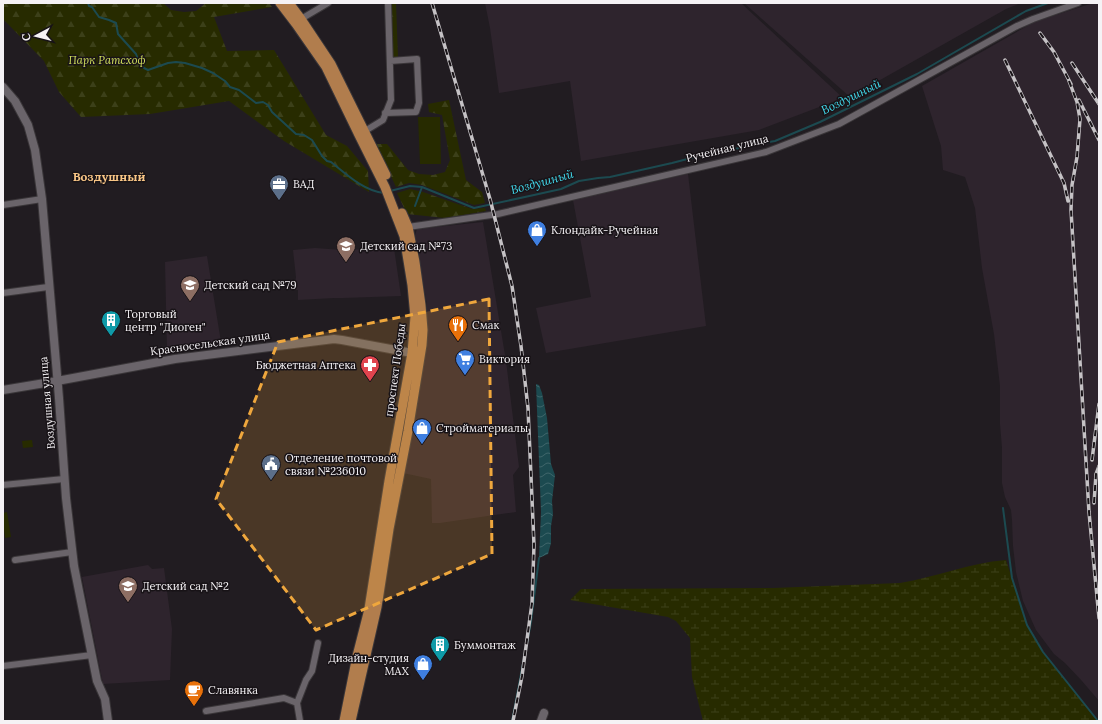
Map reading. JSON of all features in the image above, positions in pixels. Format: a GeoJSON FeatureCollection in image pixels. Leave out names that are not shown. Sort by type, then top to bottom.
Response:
{"type":"FeatureCollection","features":[{"type":"Feature","properties":{"kind":"main road","name":"проспект Победы"},"geometry":{"type":"LineString","coordinates":[[280,3],[326,67],[362,133]]}},
{"type":"Feature","properties":{"kind":"main road","name":"проспект Победы"},"geometry":{"type":"LineString","coordinates":[[289,3],[331,64],[388,186],[404,227],[415,262],[423,330],[416,354],[389,481],[369,609],[344,721]]}},
{"type":"Feature","properties":{"kind":"main road","name":"проспект Победы"},"geometry":{"type":"LineString","coordinates":[[351,721],[376,607],[416,354]]}},
{"type":"Feature","properties":{"kind":"street"},"geometry":{"type":"LineString","coordinates":[[301,19],[328,3]]}},
{"type":"Feature","properties":{"kind":"street"},"geometry":{"type":"LineString","coordinates":[[362,133],[383,120],[391,100],[388,3]]}},
{"type":"Feature","properties":{"kind":"street","name":"Ручейная улица"},"geometry":{"type":"LineString","coordinates":[[404,227],[498,214],[766,152],[839,124],[1033,18],[1078,3]]}},
{"type":"Feature","properties":{"kind":"street"},"geometry":{"type":"LineString","coordinates":[[385,113],[416,112],[419,103],[417,59],[390,61]]}},
{"type":"Feature","properties":{"kind":"street","name":"Воздушная улица"},"geometry":{"type":"LineString","coordinates":[[3,88],[15,101],[28,125],[35,150],[42,199],[48,287],[62,434],[64,479],[72,552],[97,681],[105,700],[108,721]]}},
{"type":"Feature","properties":{"kind":"street"},"geometry":{"type":"LineString","coordinates":[[3,205],[42,199]]}},
{"type":"Feature","properties":{"kind":"street"},"geometry":{"type":"LineString","coordinates":[[3,293],[48,287]]}},
{"type":"Feature","properties":{"kind":"street","name":"Красносельская улица"},"geometry":{"type":"LineString","coordinates":[[3,390],[175,359],[334,339],[416,354]]}},
{"type":"Feature","properties":{"kind":"street"},"geometry":{"type":"LineString","coordinates":[[3,485],[64,479]]}},
{"type":"Feature","properties":{"kind":"street"},"geometry":{"type":"LineString","coordinates":[[15,560],[72,552]]}},
{"type":"Feature","properties":{"kind":"street"},"geometry":{"type":"LineString","coordinates":[[300,721],[297,703],[306,680],[312,671],[318,643]]}},
{"type":"Feature","properties":{"kind":"street"},"geometry":{"type":"LineString","coordinates":[[3,666],[92,655]]}},
{"type":"Feature","properties":{"kind":"street"},"geometry":{"type":"LineString","coordinates":[[206,711],[284,698],[297,703]]}},
{"type":"Feature","properties":{"kind":"highlighted area"},"geometry":{"type":"Polygon","coordinates":[[[489,299],[492,554],[316,630],[216,499],[278,342],[489,299]]]}},
{"type":"Feature","properties":{"kind":"shaded area"},"geometry":{"type":"Polygon","coordinates":[[[485,3],[741,3],[843,98],[759,130],[581,161],[570,81],[499,93],[485,3]]]}},
{"type":"Feature","properties":{"kind":"shaded area"},"geometry":{"type":"Polygon","coordinates":[[[744,3],[1021,3],[1006,9],[850,97],[744,3]]]}},
{"type":"Feature","properties":{"kind":"shaded area"},"geometry":{"type":"Polygon","coordinates":[[[1093,3],[1099,3],[1099,701],[1065,663],[1054,654],[1036,630],[1023,601],[1016,572],[1011,510],[1005,497],[1002,483],[1000,386],[994,334],[982,268],[975,208],[965,177],[943,170],[941,146],[922,86],[1034,22],[1093,3]]]}},
{"type":"Feature","properties":{"kind":"shaded area"},"geometry":{"type":"Polygon","coordinates":[[[688,174],[706,326],[546,353],[536,308],[591,297],[573,200],[688,174]]]}},
{"type":"Feature","properties":{"kind":"shaded area"},"geometry":{"type":"Polygon","coordinates":[[[483,222],[506,361],[519,467],[513,475],[516,512],[432,523],[431,479],[403,473],[425,343],[427,305],[415,235],[417,229],[483,222]]]}},
{"type":"Feature","properties":{"kind":"shaded area","name":"Детский сад №73"},"geometry":{"type":"Polygon","coordinates":[[[315,248],[342,250],[394,248],[401,296],[298,300],[298,290],[294,290],[296,277],[293,250],[315,248]]]}},
{"type":"Feature","properties":{"kind":"shaded area","name":"Детский сад №79"},"geometry":{"type":"Polygon","coordinates":[[[207,256],[221,342],[167,349],[165,262],[207,256]]]}},
{"type":"Feature","properties":{"kind":"shaded area","name":"Детский сад №2"},"geometry":{"type":"Polygon","coordinates":[[[148,565],[152,569],[164,568],[172,629],[170,680],[103,684],[82,577],[148,565]]]}},
{"type":"Feature","properties":{"kind":"green space","name":"Парк Ратсхоф"},"geometry":{"type":"Polygon","coordinates":[[[3,3],[163,3],[171,10],[184,12],[196,11],[206,3],[269,3],[272,7],[214,17],[227,51],[274,50],[326,135],[347,146],[368,171],[369,192],[284,141],[229,101],[150,114],[81,117],[59,92],[44,61],[3,19],[3,3]]]}},
{"type":"Feature","properties":{"kind":"green space"},"geometry":{"type":"Polygon","coordinates":[[[390,3],[396,3],[398,57],[392,57],[390,3]]]}},
{"type":"Feature","properties":{"kind":"green space"},"geometry":{"type":"Polygon","coordinates":[[[449,100],[466,180],[482,192],[485,203],[474,205],[422,185],[409,183],[396,187],[376,144],[387,144],[408,170],[419,174],[433,175],[445,172],[450,160],[442,115],[429,112],[428,104],[449,100]]]}},
{"type":"Feature","properties":{"kind":"green space"},"geometry":{"type":"Polygon","coordinates":[[[418,117],[440,117],[441,164],[420,164],[418,117]]]}},
{"type":"Feature","properties":{"kind":"green space"},"geometry":{"type":"Polygon","coordinates":[[[410,189],[472,209],[485,208],[486,211],[445,218],[407,214],[397,193],[410,189]]]}},
{"type":"Feature","properties":{"kind":"green space"},"geometry":{"type":"Polygon","coordinates":[[[32,440],[33,447],[23,448],[22,441],[32,440]]]}},
{"type":"Feature","properties":{"kind":"green space"},"geometry":{"type":"Polygon","coordinates":[[[7,512],[11,537],[5,538],[3,513],[7,512]]]}},
{"type":"Feature","properties":{"kind":"green space"},"geometry":{"type":"Polygon","coordinates":[[[1006,560],[1027,625],[1043,652],[1098,721],[703,721],[692,677],[690,638],[676,621],[668,617],[570,600],[581,589],[773,588],[900,583],[979,564],[1006,560]]]}},
{"type":"Feature","properties":{"kind":"water"},"geometry":{"type":"Polygon","coordinates":[[[536,384],[539,385],[542,393],[547,418],[551,464],[555,475],[552,501],[553,514],[551,543],[548,554],[539,558],[541,512],[536,384]]]}},
{"type":"Feature","properties":{"kind":"waterway","name":"Воздушный"},"geometry":{"type":"LineString","coordinates":[[88,3],[99,17],[116,23],[118,34],[136,54],[139,62],[144,68],[148,70],[168,63],[176,62],[202,68],[213,73],[225,81],[230,87],[239,90],[256,103],[263,102],[268,105],[272,112],[296,134],[304,135],[312,140],[322,156],[349,177],[369,189],[384,193]]}},
{"type":"Feature","properties":{"kind":"waterway","name":"Воздушный"},"geometry":{"type":"LineString","coordinates":[[390,191],[410,186],[422,187],[474,208],[561,189],[579,181],[610,177],[699,156],[775,141],[820,122],[917,74],[1026,11],[1048,3]]}},
{"type":"Feature","properties":{"kind":"waterway"},"geometry":{"type":"LineString","coordinates":[[415,206],[422,187]]}},
{"type":"Feature","properties":{"kind":"waterway"},"geometry":{"type":"LineString","coordinates":[[1003,508],[1012,578],[1027,625],[1043,652],[1098,721]]}},
{"type":"Feature","properties":{"kind":"waterway"},"geometry":{"type":"LineString","coordinates":[[512,721],[531,622],[539,558]]}},
{"type":"Feature","properties":{"kind":"railway"},"geometry":{"type":"LineString","coordinates":[[432,3],[490,199],[512,286],[528,408],[534,545],[532,603],[522,676],[513,721]]}},
{"type":"Feature","properties":{"kind":"railway"},"geometry":{"type":"LineString","coordinates":[[1040,33],[1054,52],[1071,84]]}},
{"type":"Feature","properties":{"kind":"railway"},"geometry":{"type":"LineString","coordinates":[[1005,60],[1064,183],[1068,201]]}},
{"type":"Feature","properties":{"kind":"railway"},"geometry":{"type":"LineString","coordinates":[[1072,63],[1099,104]]}},
{"type":"Feature","properties":{"kind":"railway"},"geometry":{"type":"LineString","coordinates":[[1069,81],[1077,102],[1080,119],[1077,157],[1072,185],[1071,210],[1089,512],[1099,618]]}},
{"type":"Feature","properties":{"kind":"railway"},"geometry":{"type":"LineString","coordinates":[[1079,100],[1099,140]]}},
{"type":"Feature","properties":{"kind":"railway"},"geometry":{"type":"LineString","coordinates":[[1092,460],[1099,404]]}},
{"type":"Feature","properties":{"kind":"railway"},"geometry":{"type":"LineString","coordinates":[[1094,503],[1096,474],[1099,466]]}},
{"type":"Feature","properties":{"kind":"place","name":"ВАД"},"geometry":{"type":"Point","coordinates":[279,201]}},
{"type":"Feature","properties":{"kind":"place","name":"Клондайк-Ручейная"},"geometry":{"type":"Point","coordinates":[537,247]}},
{"type":"Feature","properties":{"kind":"place","name":"Детский сад №73"},"geometry":{"type":"Point","coordinates":[346,263]}},
{"type":"Feature","properties":{"kind":"place","name":"Детский сад №79"},"geometry":{"type":"Point","coordinates":[190,302]}},
{"type":"Feature","properties":{"kind":"place","name":"Торговый центр \"Диоген\""},"geometry":{"type":"Point","coordinates":[111,337]}},
{"type":"Feature","properties":{"kind":"place","name":"Смак"},"geometry":{"type":"Point","coordinates":[458,342]}},
{"type":"Feature","properties":{"kind":"place","name":"Виктория"},"geometry":{"type":"Point","coordinates":[465,376]}},
{"type":"Feature","properties":{"kind":"place","name":"Бюджетная Аптека"},"geometry":{"type":"Point","coordinates":[370,382]}},
{"type":"Feature","properties":{"kind":"place","name":"Стройматериалы"},"geometry":{"type":"Point","coordinates":[422,445]}},
{"type":"Feature","properties":{"kind":"place","name":"Отделение почтовой связи №236010"},"geometry":{"type":"Point","coordinates":[271,481]}},
{"type":"Feature","properties":{"kind":"place","name":"Детский сад №2"},"geometry":{"type":"Point","coordinates":[128,603]}},
{"type":"Feature","properties":{"kind":"place","name":"Буммонтаж"},"geometry":{"type":"Point","coordinates":[440,662]}},
{"type":"Feature","properties":{"kind":"place","name":"Дизайн-студия МAX"},"geometry":{"type":"Point","coordinates":[423,681]}},
{"type":"Feature","properties":{"kind":"place","name":"Славянка"},"geometry":{"type":"Point","coordinates":[194,707]}},
{"type":"Feature","properties":{"kind":"district","name":"Воздушный"},"geometry":{"type":"Point","coordinates":[109,177]}}]}
